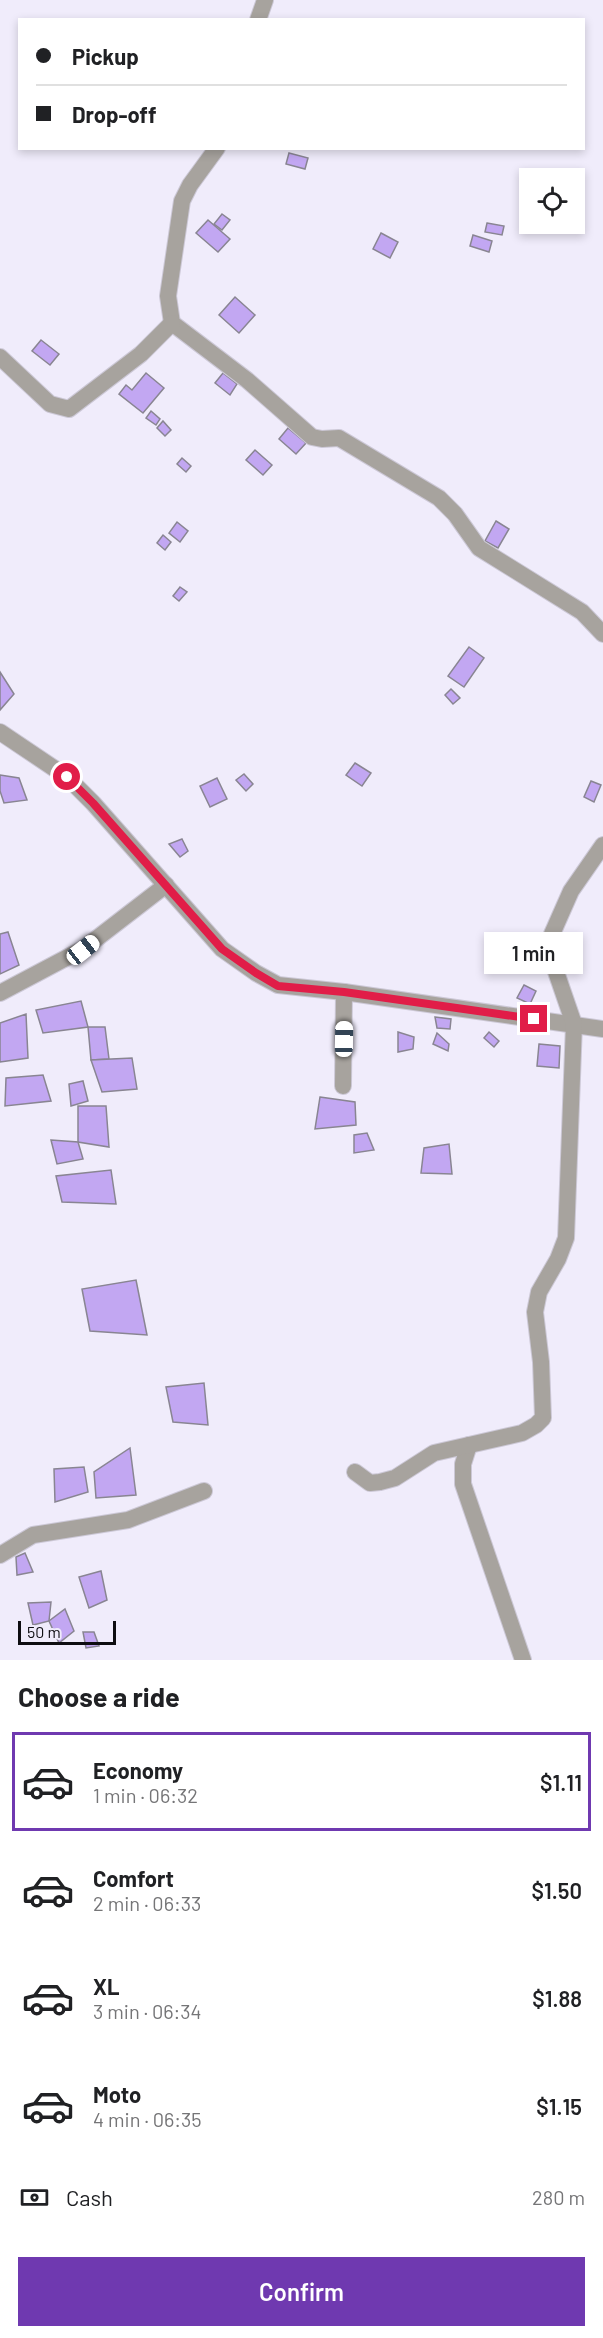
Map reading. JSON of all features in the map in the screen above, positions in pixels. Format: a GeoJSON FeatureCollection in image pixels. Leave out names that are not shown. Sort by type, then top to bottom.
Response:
{"type":"FeatureCollection","features":[{"type":"Feature","properties":{"kind":"street"},"geometry":{"type":"LineString","coordinates":[[259,18],[265,0]]}},
{"type":"Feature","properties":{"kind":"street"},"geometry":{"type":"LineString","coordinates":[[216,150],[190,185],[182,201],[168,297],[172,323],[247,380],[312,437],[322,440],[339,438],[439,498],[455,514],[479,548],[582,612],[603,634]]}},
{"type":"Feature","properties":{"kind":"street"},"geometry":{"type":"LineString","coordinates":[[0,357],[50,404],[69,409],[141,354],[172,323]]}},
{"type":"Feature","properties":{"kind":"street"},"geometry":{"type":"LineString","coordinates":[[0,732],[67,777],[93,803],[222,949],[278,986],[344,992],[603,1029]]}},
{"type":"Feature","properties":{"kind":"street"},"geometry":{"type":"LineString","coordinates":[[355,1472],[370,1483],[395,1478],[434,1453],[522,1433],[543,1418],[541,1362],[535,1312],[539,1292],[558,1259],[566,1238],[574,1024],[554,966],[552,934],[571,891],[603,845]]}},
{"type":"Feature","properties":{"kind":"street"},"geometry":{"type":"LineString","coordinates":[[0,993],[83,950],[166,885]]}},
{"type":"Feature","properties":{"kind":"street"},"geometry":{"type":"LineString","coordinates":[[344,992],[344,1086]]}},
{"type":"Feature","properties":{"kind":"street"},"geometry":{"type":"LineString","coordinates":[[469,1445],[463,1464],[463,1484],[523,1660]]}},
{"type":"Feature","properties":{"kind":"street"},"geometry":{"type":"LineString","coordinates":[[0,1555],[33,1535],[128,1520],[204,1491]]}},
{"type":"Feature","properties":{"kind":"building"},"geometry":{"type":"Polygon","coordinates":[[[289,153],[308,158],[305,169],[286,164],[289,153]]]}},
{"type":"Feature","properties":{"kind":"building"},"geometry":{"type":"Polygon","coordinates":[[[222,214],[230,220],[222,230],[214,224],[222,214]]]}},
{"type":"Feature","properties":{"kind":"building"},"geometry":{"type":"Polygon","coordinates":[[[208,220],[230,239],[218,252],[196,233],[208,220]]]}},
{"type":"Feature","properties":{"kind":"building"},"geometry":{"type":"Polygon","coordinates":[[[487,223],[504,226],[502,235],[485,232],[487,223]]]}},
{"type":"Feature","properties":{"kind":"building"},"geometry":{"type":"Polygon","coordinates":[[[381,233],[398,242],[390,258],[373,249],[381,233]]]}},
{"type":"Feature","properties":{"kind":"building"},"geometry":{"type":"Polygon","coordinates":[[[473,235],[492,241],[489,252],[470,246],[473,235]]]}},
{"type":"Feature","properties":{"kind":"building"},"geometry":{"type":"Polygon","coordinates":[[[235,297],[255,315],[239,333],[219,315],[235,297]]]}},
{"type":"Feature","properties":{"kind":"building"},"geometry":{"type":"Polygon","coordinates":[[[41,340],[59,354],[50,365],[32,351],[41,340]]]}},
{"type":"Feature","properties":{"kind":"building"},"geometry":{"type":"Polygon","coordinates":[[[146,373],[164,388],[143,413],[119,394],[126,385],[132,390],[146,373]]]}},
{"type":"Feature","properties":{"kind":"building"},"geometry":{"type":"Polygon","coordinates":[[[223,373],[237,384],[230,395],[215,383],[223,373]]]}},
{"type":"Feature","properties":{"kind":"building"},"geometry":{"type":"Polygon","coordinates":[[[151,411],[160,419],[156,425],[146,418],[151,411]]]}},
{"type":"Feature","properties":{"kind":"building"},"geometry":{"type":"Polygon","coordinates":[[[163,421],[171,430],[165,436],[157,428],[163,421]]]}},
{"type":"Feature","properties":{"kind":"building"},"geometry":{"type":"Polygon","coordinates":[[[288,428],[306,443],[296,454],[279,439],[288,428]]]}},
{"type":"Feature","properties":{"kind":"building"},"geometry":{"type":"Polygon","coordinates":[[[255,450],[272,465],[263,475],[246,460],[255,450]]]}},
{"type":"Feature","properties":{"kind":"building"},"geometry":{"type":"Polygon","coordinates":[[[182,458],[191,466],[186,472],[177,464],[182,458]]]}},
{"type":"Feature","properties":{"kind":"building"},"geometry":{"type":"Polygon","coordinates":[[[496,521],[509,529],[498,548],[485,541],[496,521]]]}},
{"type":"Feature","properties":{"kind":"building"},"geometry":{"type":"Polygon","coordinates":[[[177,522],[188,531],[180,542],[169,533],[177,522]]]}},
{"type":"Feature","properties":{"kind":"building"},"geometry":{"type":"Polygon","coordinates":[[[163,535],[171,542],[165,550],[157,543],[163,535]]]}},
{"type":"Feature","properties":{"kind":"building"},"geometry":{"type":"Polygon","coordinates":[[[180,587],[187,592],[179,601],[173,596],[180,587]]]}},
{"type":"Feature","properties":{"kind":"building"},"geometry":{"type":"Polygon","coordinates":[[[469,647],[484,658],[464,687],[448,676],[469,647]]]}},
{"type":"Feature","properties":{"kind":"building"},"geometry":{"type":"Polygon","coordinates":[[[0,672],[14,694],[0,710],[0,672]]]}},
{"type":"Feature","properties":{"kind":"building"},"geometry":{"type":"Polygon","coordinates":[[[451,689],[460,698],[453,704],[445,695],[451,689]]]}},
{"type":"Feature","properties":{"kind":"building"},"geometry":{"type":"Polygon","coordinates":[[[355,763],[371,773],[362,786],[346,775],[355,763]]]}},
{"type":"Feature","properties":{"kind":"building"},"geometry":{"type":"Polygon","coordinates":[[[244,774],[253,784],[246,791],[236,780],[244,774]]]}},
{"type":"Feature","properties":{"kind":"building"},"geometry":{"type":"Polygon","coordinates":[[[0,775],[19,778],[27,800],[4,803],[0,791],[0,775]]]}},
{"type":"Feature","properties":{"kind":"building"},"geometry":{"type":"Polygon","coordinates":[[[217,778],[227,799],[210,807],[200,786],[217,778]]]}},
{"type":"Feature","properties":{"kind":"building"},"geometry":{"type":"Polygon","coordinates":[[[591,781],[601,785],[594,802],[584,797],[591,781]]]}},
{"type":"Feature","properties":{"kind":"building"},"geometry":{"type":"Polygon","coordinates":[[[182,839],[188,851],[180,857],[169,844],[182,839]]]}},
{"type":"Feature","properties":{"kind":"building"},"geometry":{"type":"Polygon","coordinates":[[[8,932],[19,965],[0,974],[0,934],[8,932]]]}},
{"type":"Feature","properties":{"kind":"building"},"geometry":{"type":"Polygon","coordinates":[[[524,985],[536,991],[530,1004],[517,998],[524,985]]]}},
{"type":"Feature","properties":{"kind":"building"},"geometry":{"type":"Polygon","coordinates":[[[81,1001],[88,1027],[43,1033],[36,1010],[81,1001]]]}},
{"type":"Feature","properties":{"kind":"building"},"geometry":{"type":"Polygon","coordinates":[[[26,1014],[28,1058],[0,1062],[0,1023],[26,1014]]]}},
{"type":"Feature","properties":{"kind":"building"},"geometry":{"type":"Polygon","coordinates":[[[435,1017],[451,1019],[450,1029],[437,1028],[435,1017]]]}},
{"type":"Feature","properties":{"kind":"building"},"geometry":{"type":"Polygon","coordinates":[[[88,1027],[105,1027],[109,1059],[91,1060],[88,1027]]]}},
{"type":"Feature","properties":{"kind":"building"},"geometry":{"type":"Polygon","coordinates":[[[398,1032],[414,1037],[413,1049],[398,1052],[398,1032]]]}},
{"type":"Feature","properties":{"kind":"building"},"geometry":{"type":"Polygon","coordinates":[[[489,1032],[499,1041],[494,1047],[484,1038],[489,1032]]]}},
{"type":"Feature","properties":{"kind":"building"},"geometry":{"type":"Polygon","coordinates":[[[437,1033],[449,1044],[448,1051],[433,1044],[437,1033]]]}},
{"type":"Feature","properties":{"kind":"building"},"geometry":{"type":"Polygon","coordinates":[[[539,1044],[560,1046],[559,1068],[537,1066],[539,1044]]]}},
{"type":"Feature","properties":{"kind":"building"},"geometry":{"type":"Polygon","coordinates":[[[132,1058],[137,1089],[102,1092],[91,1060],[132,1058]]]}},
{"type":"Feature","properties":{"kind":"building"},"geometry":{"type":"Polygon","coordinates":[[[43,1075],[51,1101],[5,1106],[6,1078],[43,1075]]]}},
{"type":"Feature","properties":{"kind":"building"},"geometry":{"type":"Polygon","coordinates":[[[83,1081],[88,1101],[71,1106],[69,1084],[83,1081]]]}},
{"type":"Feature","properties":{"kind":"building"},"geometry":{"type":"Polygon","coordinates":[[[320,1097],[355,1102],[356,1125],[315,1129],[320,1097]]]}},
{"type":"Feature","properties":{"kind":"building"},"geometry":{"type":"Polygon","coordinates":[[[78,1106],[106,1106],[109,1147],[78,1142],[78,1106]]]}},
{"type":"Feature","properties":{"kind":"building"},"geometry":{"type":"Polygon","coordinates":[[[367,1133],[374,1150],[354,1153],[354,1135],[367,1133]]]}},
{"type":"Feature","properties":{"kind":"building"},"geometry":{"type":"Polygon","coordinates":[[[51,1140],[78,1142],[83,1159],[57,1164],[51,1140]]]}},
{"type":"Feature","properties":{"kind":"building"},"geometry":{"type":"Polygon","coordinates":[[[449,1144],[452,1174],[421,1173],[424,1148],[449,1144]]]}},
{"type":"Feature","properties":{"kind":"building"},"geometry":{"type":"Polygon","coordinates":[[[111,1170],[116,1204],[62,1202],[56,1176],[111,1170]]]}},
{"type":"Feature","properties":{"kind":"building"},"geometry":{"type":"Polygon","coordinates":[[[136,1280],[147,1335],[90,1331],[82,1289],[136,1280]]]}},
{"type":"Feature","properties":{"kind":"building"},"geometry":{"type":"Polygon","coordinates":[[[204,1383],[208,1425],[173,1422],[166,1387],[204,1383]]]}},
{"type":"Feature","properties":{"kind":"building"},"geometry":{"type":"Polygon","coordinates":[[[130,1448],[136,1495],[96,1498],[94,1472],[130,1448]]]}},
{"type":"Feature","properties":{"kind":"building"},"geometry":{"type":"Polygon","coordinates":[[[84,1467],[88,1492],[55,1502],[54,1469],[84,1467]]]}},
{"type":"Feature","properties":{"kind":"building"},"geometry":{"type":"Polygon","coordinates":[[[25,1553],[33,1572],[17,1575],[16,1557],[25,1553]]]}},
{"type":"Feature","properties":{"kind":"building"},"geometry":{"type":"Polygon","coordinates":[[[101,1571],[107,1600],[89,1608],[79,1577],[101,1571]]]}},
{"type":"Feature","properties":{"kind":"building"},"geometry":{"type":"Polygon","coordinates":[[[51,1602],[49,1621],[33,1625],[28,1603],[51,1602]]]}},
{"type":"Feature","properties":{"kind":"building"},"geometry":{"type":"Polygon","coordinates":[[[65,1609],[74,1631],[59,1643],[49,1621],[65,1609]]]}},
{"type":"Feature","properties":{"kind":"building"},"geometry":{"type":"Polygon","coordinates":[[[83,1632],[94,1632],[99,1646],[86,1648],[83,1632]]]}},
{"type":"Feature","properties":{"kind":"route"},"geometry":{"type":"LineString","coordinates":[[67,777],[93,803],[222,949],[278,986],[344,992],[534,1019]]}}]}
